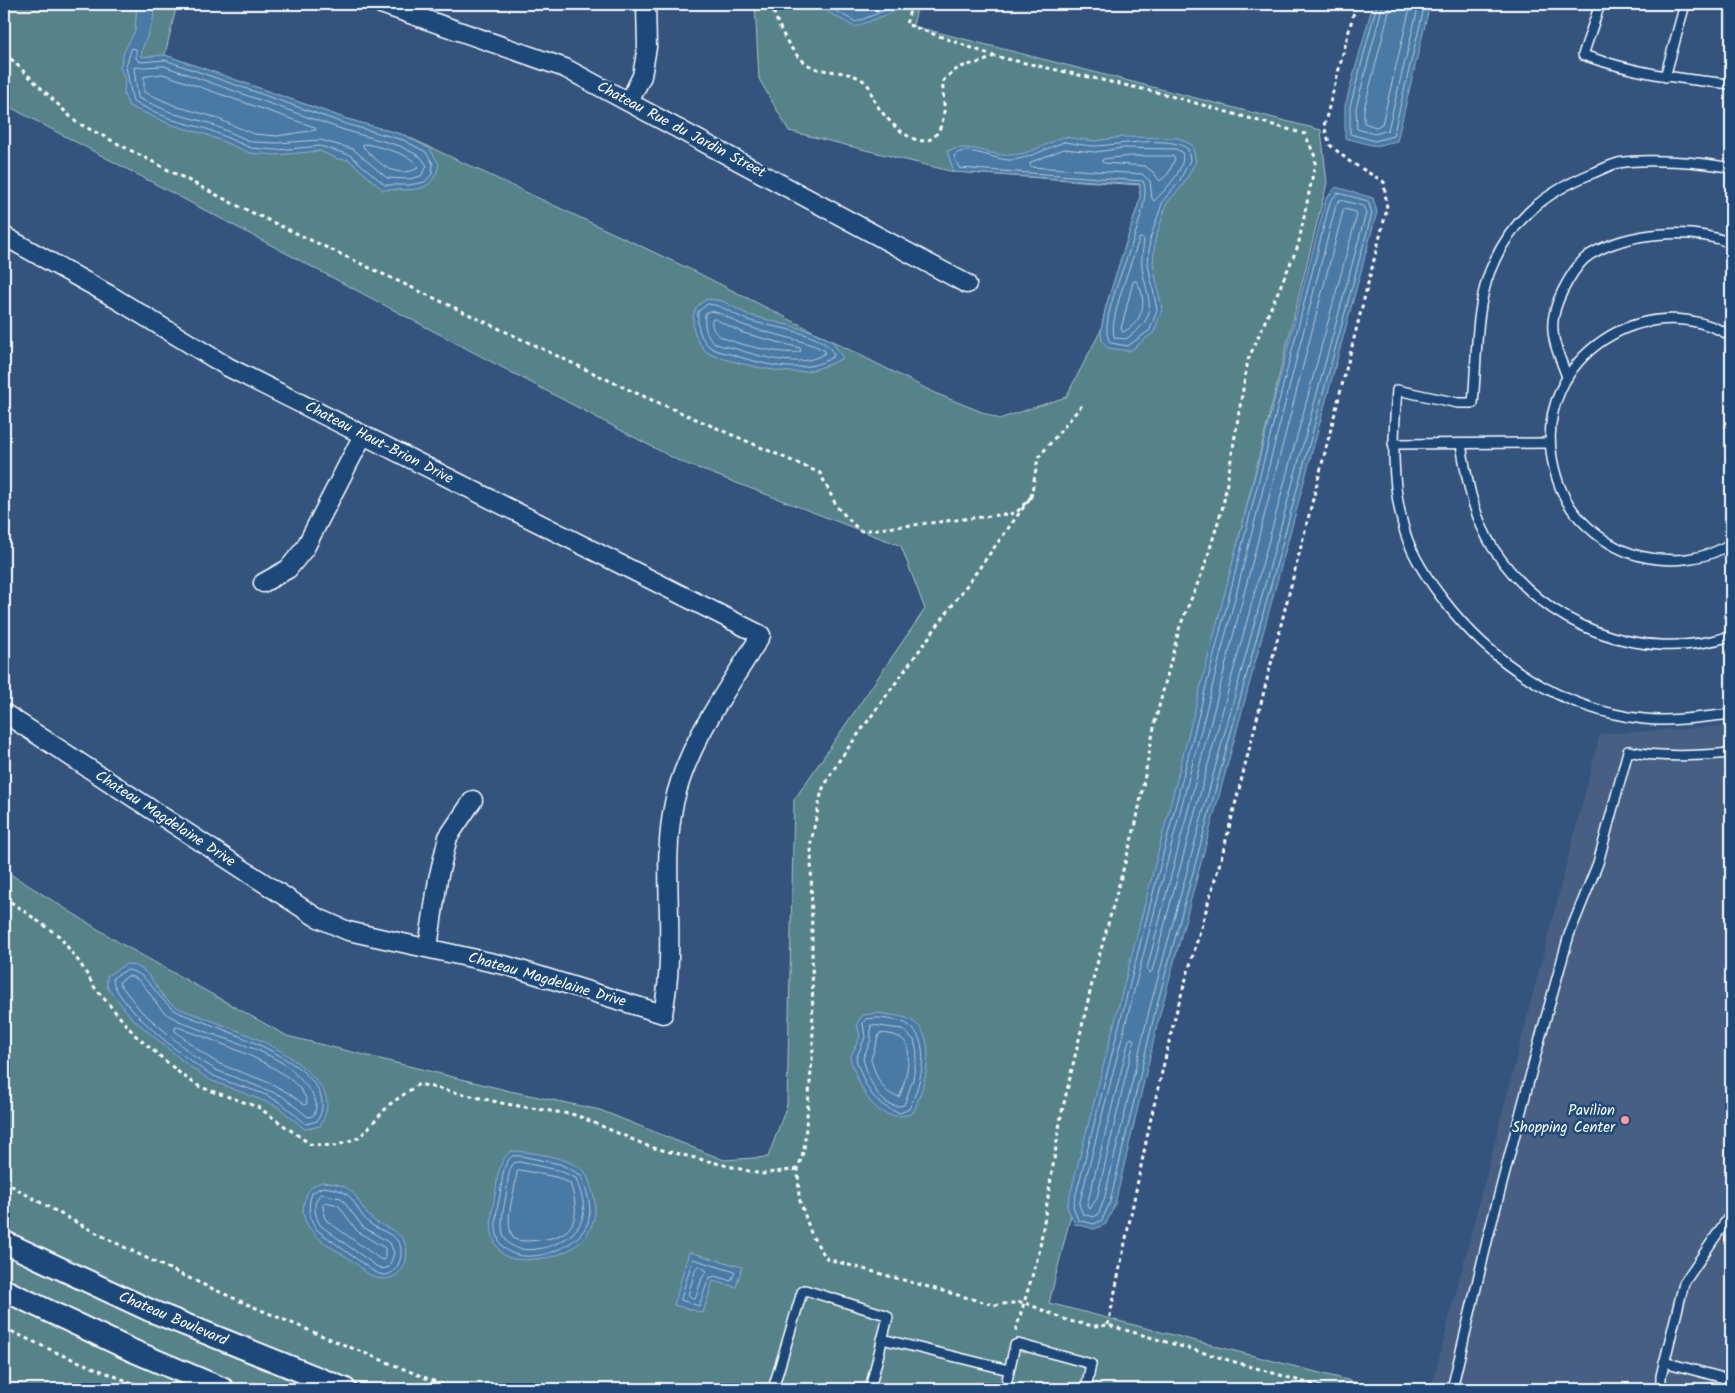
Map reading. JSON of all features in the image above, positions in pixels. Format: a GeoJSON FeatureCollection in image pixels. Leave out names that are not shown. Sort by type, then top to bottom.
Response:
{"type":"FeatureCollection","features":[{"type":"Feature","properties":{"kind":"street","name":"Chateau Rue du Jardin Street"},"geometry":{"type":"LineString","coordinates":[[381,4],[565,68],[967,284]]}},
{"type":"Feature","properties":{"kind":"street"},"geometry":{"type":"LineString","coordinates":[[629,102],[642,76],[647,47],[646,4]]}},
{"type":"Feature","properties":{"kind":"street","name":"Chateau Haut-Brion Drive"},"geometry":{"type":"LineString","coordinates":[[4,236],[108,294],[228,367],[762,635]]}},
{"type":"Feature","properties":{"kind":"street"},"geometry":{"type":"LineString","coordinates":[[263,583],[288,569],[305,548],[363,435]]}},
{"type":"Feature","properties":{"kind":"street","name":"Chateau Magdelaine Drive"},"geometry":{"type":"LineString","coordinates":[[4,713],[316,917],[348,931],[508,966],[663,1014],[668,976],[667,853],[674,802],[688,760],[702,732],[762,635]]}},
{"type":"Feature","properties":{"kind":"street"},"geometry":{"type":"LineString","coordinates":[[428,947],[448,837],[473,800]]}},
{"type":"Feature","properties":{"kind":"street","name":"Chateau Boulevard"},"geometry":{"type":"LineString","coordinates":[[4,1242],[150,1310],[345,1389]]}},
{"type":"Feature","properties":{"kind":"street"},"geometry":{"type":"LineString","coordinates":[[4,1290],[131,1350],[223,1389]]}},
{"type":"Feature","properties":{"kind":"lane"},"geometry":{"type":"LineString","coordinates":[[1600,4],[1584,55],[1619,68],[1665,77],[1731,84]]}},
{"type":"Feature","properties":{"kind":"lane"},"geometry":{"type":"LineString","coordinates":[[1665,77],[1685,4]]}},
{"type":"Feature","properties":{"kind":"lane"},"geometry":{"type":"LineString","coordinates":[[1731,168],[1716,165],[1666,162],[1618,164],[1571,182],[1534,206],[1507,236],[1490,273],[1482,309],[1473,403],[1458,403],[1397,390],[1393,444],[1394,480],[1403,527],[1414,554],[1430,582],[1458,620],[1484,646],[1515,671],[1543,687],[1605,711],[1644,719],[1683,719],[1731,714]]}},
{"type":"Feature","properties":{"kind":"lane"},"geometry":{"type":"LineString","coordinates":[[1567,377],[1555,346],[1553,316],[1562,288],[1589,254],[1622,242],[1656,233],[1690,235],[1731,244]]}},
{"type":"Feature","properties":{"kind":"lane"},"geometry":{"type":"LineString","coordinates":[[1731,336],[1716,327],[1683,319],[1649,320],[1616,331],[1588,350],[1567,377],[1557,398],[1551,420],[1549,442],[1555,477],[1570,508],[1594,534],[1624,552],[1658,560],[1693,558],[1729,545],[1731,556]]}},
{"type":"Feature","properties":{"kind":"lane"},"geometry":{"type":"LineString","coordinates":[[1393,444],[1549,442]]}},
{"type":"Feature","properties":{"kind":"lane"},"geometry":{"type":"LineString","coordinates":[[1461,444],[1469,492],[1493,548],[1522,585],[1563,617],[1605,636],[1655,644],[1708,643],[1731,636]]}},
{"type":"Feature","properties":{"kind":"lane"},"geometry":{"type":"LineString","coordinates":[[1452,1389],[1489,1233],[1568,935],[1598,863],[1628,751],[1660,756],[1697,756],[1731,753]]}},
{"type":"Feature","properties":{"kind":"lane"},"geometry":{"type":"LineString","coordinates":[[1661,1389],[1664,1362],[1684,1283],[1730,1215],[1731,1208]]}},
{"type":"Feature","properties":{"kind":"lane"},"geometry":{"type":"LineString","coordinates":[[773,1389],[802,1292],[805,1290],[888,1317],[870,1389]]}},
{"type":"Feature","properties":{"kind":"lane"},"geometry":{"type":"LineString","coordinates":[[882,1339],[1010,1370]]}},
{"type":"Feature","properties":{"kind":"lane"},"geometry":{"type":"LineString","coordinates":[[1005,1389],[1015,1345],[1018,1344],[1091,1364],[1086,1389]]}},
{"type":"Feature","properties":{"kind":"lane"},"geometry":{"type":"LineString","coordinates":[[1664,1362],[1731,1380]]}},
{"type":"Feature","properties":{"kind":"path"},"geometry":{"type":"LineString","coordinates":[[4,15],[6,4]]}},
{"type":"Feature","properties":{"kind":"path"},"geometry":{"type":"LineString","coordinates":[[771,4],[779,29],[804,64],[818,69],[852,74],[867,83],[875,102],[897,128],[911,140],[921,142],[931,138],[939,128],[944,118],[943,81],[950,73],[964,64],[987,61],[994,56]]}},
{"type":"Feature","properties":{"kind":"path"},"geometry":{"type":"LineString","coordinates":[[912,4],[906,24],[994,56],[1160,93],[1305,134],[1316,159],[1298,246],[1248,360],[1223,506],[1204,568],[1180,626],[1155,722],[1136,823],[1094,975],[1061,1116],[1038,1253],[1013,1340]]}},
{"type":"Feature","properties":{"kind":"path"},"geometry":{"type":"LineString","coordinates":[[1108,1325],[1151,1118],[1172,1032],[1223,852],[1387,209],[1384,182],[1349,161],[1330,145],[1324,126],[1356,4]]}},
{"type":"Feature","properties":{"kind":"path"},"geometry":{"type":"LineString","coordinates":[[4,36],[9,57],[76,122],[243,208],[636,393],[820,473],[837,508],[860,531],[1016,513],[1031,497]]}},
{"type":"Feature","properties":{"kind":"path"},"geometry":{"type":"LineString","coordinates":[[1082,405],[1038,458],[1031,497],[838,762],[822,790],[811,842],[813,1049],[804,1149],[798,1169],[800,1198],[810,1229],[827,1259],[994,1305],[1023,1302],[1069,1321],[1094,1326],[1108,1325],[1328,1389]]}},
{"type":"Feature","properties":{"kind":"path"},"geometry":{"type":"LineString","coordinates":[[4,897],[59,936],[80,963],[95,988],[135,1034],[182,1075],[200,1087],[258,1107],[310,1144],[335,1146],[360,1137],[390,1104],[419,1084],[506,1104],[576,1115],[650,1147],[761,1174],[798,1169]]}},
{"type":"Feature","properties":{"kind":"path"},"geometry":{"type":"LineString","coordinates":[[4,1181],[67,1219],[256,1309],[453,1389]]}},
{"type":"Feature","properties":{"kind":"path"},"geometry":{"type":"LineString","coordinates":[[4,1328],[62,1356],[148,1389]]}},
{"type":"Feature","properties":{"kind":"shaded area"},"geometry":{"type":"Polygon","coordinates":[[[1711,727],[1731,728],[1731,1389],[1431,1389],[1600,734],[1711,727]]]}},
{"type":"Feature","properties":{"kind":"green space"},"geometry":{"type":"Polygon","coordinates":[[[4,4],[177,4],[165,55],[347,119],[404,135],[694,271],[935,393],[999,419],[1066,397],[1101,330],[1106,306],[1140,199],[1140,185],[954,172],[789,131],[759,79],[755,4],[918,4],[913,26],[1321,130],[1327,183],[1049,1303],[1382,1389],[4,1389],[4,870],[120,943],[287,1036],[510,1091],[600,1110],[724,1160],[768,1157],[787,1105],[794,800],[925,609],[901,546],[679,461],[4,104],[4,4]]]}},
{"type":"Feature","properties":{"kind":"water"},"geometry":{"type":"Polygon","coordinates":[[[137,4],[152,4],[154,11],[152,24],[141,57],[165,55],[347,119],[404,135],[430,149],[439,164],[436,175],[431,182],[418,189],[383,190],[349,160],[338,159],[320,151],[277,155],[250,153],[205,134],[172,125],[129,106],[124,95],[125,80],[120,67],[124,52],[135,31],[137,4]]]}},
{"type":"Feature","properties":{"kind":"water"},"geometry":{"type":"Polygon","coordinates":[[[829,4],[897,4],[896,11],[855,27],[828,12],[829,4]]]}},
{"type":"Feature","properties":{"kind":"water"},"geometry":{"type":"Polygon","coordinates":[[[1373,4],[1430,4],[1397,141],[1375,146],[1345,138],[1345,106],[1373,4]]]}},
{"type":"Feature","properties":{"kind":"water"},"geometry":{"type":"Polygon","coordinates":[[[1063,137],[1095,141],[1122,137],[1178,138],[1192,145],[1196,161],[1183,185],[1167,203],[1155,240],[1153,264],[1162,310],[1154,332],[1130,351],[1108,348],[1102,341],[1101,330],[1106,306],[1140,199],[1140,184],[954,172],[947,151],[966,148],[1012,155],[1025,153],[1063,137]]]}},
{"type":"Feature","properties":{"kind":"water"},"geometry":{"type":"Polygon","coordinates":[[[1336,187],[1373,198],[1377,212],[1160,1014],[1115,1204],[1106,1224],[1094,1229],[1075,1224],[1067,1207],[1326,199],[1336,187]]]}},
{"type":"Feature","properties":{"kind":"water"},"geometry":{"type":"Polygon","coordinates":[[[707,299],[722,301],[749,315],[811,331],[832,341],[843,358],[818,368],[791,372],[748,365],[714,356],[702,347],[693,327],[695,311],[707,299]]]}},
{"type":"Feature","properties":{"kind":"water"},"geometry":{"type":"Polygon","coordinates":[[[126,964],[143,970],[173,1005],[262,1041],[300,1065],[312,1076],[325,1094],[326,1112],[320,1126],[305,1129],[277,1106],[210,1080],[189,1066],[133,1019],[107,987],[107,976],[126,964]]]}},
{"type":"Feature","properties":{"kind":"water"},"geometry":{"type":"Polygon","coordinates":[[[878,1013],[906,1018],[917,1025],[924,1035],[928,1061],[922,1089],[913,1113],[900,1116],[888,1115],[879,1110],[864,1092],[854,1070],[850,1058],[860,1037],[857,1023],[863,1015],[878,1013]]]}},
{"type":"Feature","properties":{"kind":"water"},"geometry":{"type":"Polygon","coordinates":[[[511,1151],[554,1157],[575,1165],[583,1170],[587,1176],[594,1198],[594,1218],[585,1237],[568,1251],[547,1258],[527,1260],[505,1256],[497,1247],[491,1226],[492,1210],[501,1166],[511,1151]]]}},
{"type":"Feature","properties":{"kind":"water"},"geometry":{"type":"Polygon","coordinates":[[[323,1182],[345,1187],[353,1193],[372,1219],[399,1235],[405,1243],[407,1251],[404,1266],[400,1272],[388,1279],[372,1276],[316,1236],[305,1220],[303,1210],[308,1192],[316,1184],[323,1182]]]}},
{"type":"Feature","properties":{"kind":"water"},"geometry":{"type":"Polygon","coordinates":[[[689,1252],[742,1267],[736,1287],[713,1281],[703,1313],[674,1305],[689,1252]]]}},
{"type":"Feature","properties":{"kind":"place","name":"Pavilion Shopping Center"},"geometry":{"type":"Point","coordinates":[1625,1120]}}]}
